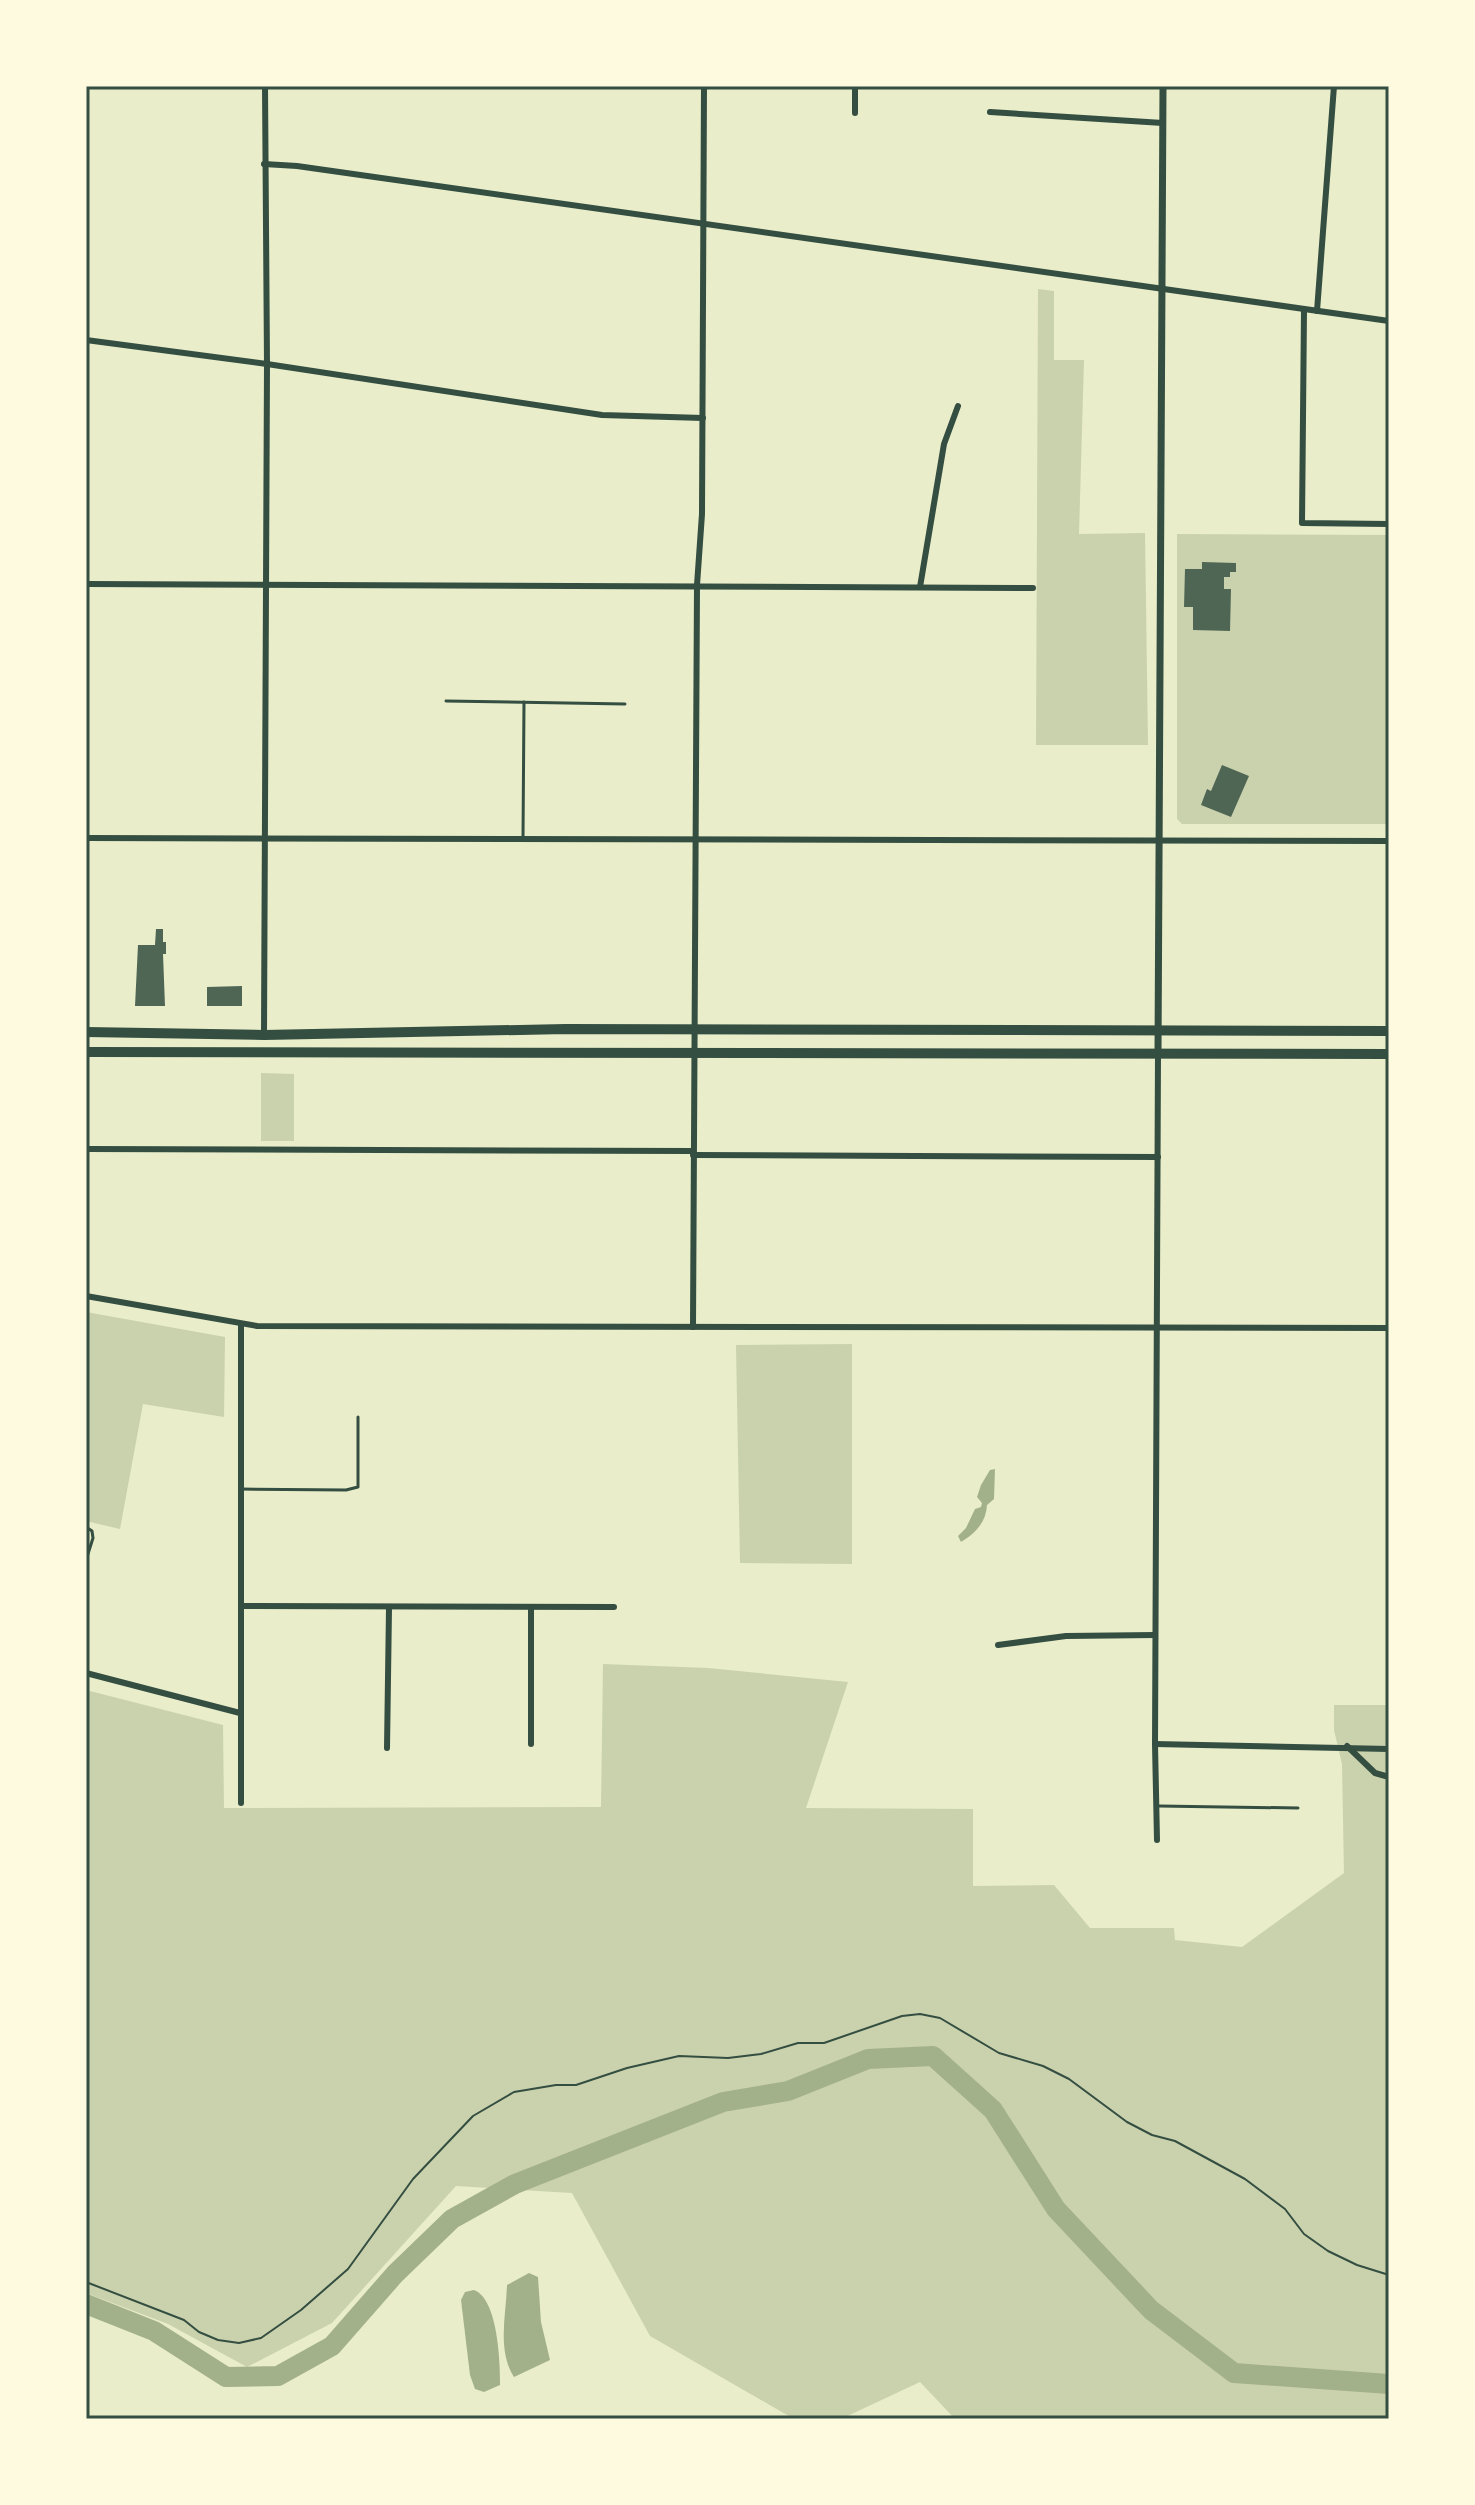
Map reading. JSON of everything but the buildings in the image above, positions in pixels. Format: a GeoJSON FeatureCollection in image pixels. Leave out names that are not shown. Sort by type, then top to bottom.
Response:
{"type":"FeatureCollection","features":[{"type":"Feature","properties":{"kind":"highway"},"geometry":{"type":"LineString","coordinates":[[86,1032],[264,1035],[695,1029],[1389,1031]]}},
{"type":"Feature","properties":{"kind":"highway"},"geometry":{"type":"LineString","coordinates":[[86,1052],[1389,1054]]}},
{"type":"Feature","properties":{"kind":"street"},"geometry":{"type":"LineString","coordinates":[[264,1035],[265,86]]}},
{"type":"Feature","properties":{"kind":"street"},"geometry":{"type":"LineString","coordinates":[[693,1327],[697,585],[702,514],[704,86]]}},
{"type":"Feature","properties":{"kind":"street"},"geometry":{"type":"LineString","coordinates":[[855,86],[855,113]]}},
{"type":"Feature","properties":{"kind":"street"},"geometry":{"type":"LineString","coordinates":[[1157,1840],[1156,1328],[1163,86]]}},
{"type":"Feature","properties":{"kind":"street"},"geometry":{"type":"LineString","coordinates":[[1317,311],[1334,86]]}},
{"type":"Feature","properties":{"kind":"street"},"geometry":{"type":"LineString","coordinates":[[990,112],[1163,123]]}},
{"type":"Feature","properties":{"kind":"street"},"geometry":{"type":"LineString","coordinates":[[264,164],[297,166],[1389,321]]}},
{"type":"Feature","properties":{"kind":"street"},"geometry":{"type":"LineString","coordinates":[[1304,310],[1302,523],[1389,524]]}},
{"type":"Feature","properties":{"kind":"street"},"geometry":{"type":"LineString","coordinates":[[86,338],[602,415],[703,418]]}},
{"type":"Feature","properties":{"kind":"street"},"geometry":{"type":"LineString","coordinates":[[920,587],[944,444],[958,406]]}},
{"type":"Feature","properties":{"kind":"street"},"geometry":{"type":"LineString","coordinates":[[86,584],[1033,588]]}},
{"type":"Feature","properties":{"kind":"street"},"geometry":{"type":"LineString","coordinates":[[86,838],[1389,841]]}},
{"type":"Feature","properties":{"kind":"street"},"geometry":{"type":"LineString","coordinates":[[86,1149],[1158,1157]]}},
{"type":"Feature","properties":{"kind":"street"},"geometry":{"type":"LineString","coordinates":[[86,1296],[241,1324],[1389,1328]]}},
{"type":"Feature","properties":{"kind":"street"},"geometry":{"type":"LineString","coordinates":[[241,1324],[241,1803]]}},
{"type":"Feature","properties":{"kind":"street"},"geometry":{"type":"LineString","coordinates":[[241,1606],[614,1607]]}},
{"type":"Feature","properties":{"kind":"street"},"geometry":{"type":"LineString","coordinates":[[387,1748],[389,1608]]}},
{"type":"Feature","properties":{"kind":"street"},"geometry":{"type":"LineString","coordinates":[[531,1608],[531,1744]]}},
{"type":"Feature","properties":{"kind":"street"},"geometry":{"type":"LineString","coordinates":[[998,1645],[1057,1636],[1155,1635]]}},
{"type":"Feature","properties":{"kind":"street"},"geometry":{"type":"LineString","coordinates":[[86,1673],[240,1713]]}},
{"type":"Feature","properties":{"kind":"street"},"geometry":{"type":"LineString","coordinates":[[1155,1744],[1389,1749]]}},
{"type":"Feature","properties":{"kind":"street"},"geometry":{"type":"LineString","coordinates":[[1347,1746],[1375,1773],[1389,1777]]}},
{"type":"Feature","properties":{"kind":"lane"},"geometry":{"type":"LineString","coordinates":[[446,701],[625,704]]}},
{"type":"Feature","properties":{"kind":"lane"},"geometry":{"type":"LineString","coordinates":[[523,839],[524,702]]}},
{"type":"Feature","properties":{"kind":"lane"},"geometry":{"type":"LineString","coordinates":[[240,1489],[353,1490],[358,1487],[358,1417]]}},
{"type":"Feature","properties":{"kind":"lane"},"geometry":{"type":"LineString","coordinates":[[86,1527],[93,1536],[87,1557]]}},
{"type":"Feature","properties":{"kind":"lane"},"geometry":{"type":"LineString","coordinates":[[1155,1806],[1298,1808]]}},
{"type":"Feature","properties":{"kind":"path"},"geometry":{"type":"LineString","coordinates":[[86,2282],[184,2320],[199,2332],[218,2340],[239,2343],[261,2338],[301,2310],[348,2269],[413,2179],[473,2116],[514,2092],[576,2085],[627,2068],[679,2056],[728,2058],[761,2054],[798,2043],[824,2043],[902,2016],[920,2014],[940,2018],[999,2053],[1043,2066],[1069,2079],[1127,2122],[1152,2135],[1175,2141],[1245,2179],[1285,2209],[1304,2234],[1328,2251],[1357,2265],[1389,2275]]}},
{"type":"Feature","properties":{"kind":"shaded area"},"geometry":{"type":"Polygon","coordinates":[[[1038,289],[1054,291],[1054,360],[1084,360],[1079,534],[1145,533],[1148,745],[1036,745],[1038,289]]]}},
{"type":"Feature","properties":{"kind":"shaded area"},"geometry":{"type":"Polygon","coordinates":[[[1177,534],[1389,535],[1389,824],[1182,824],[1177,819],[1177,534]]]}},
{"type":"Feature","properties":{"kind":"shaded area"},"geometry":{"type":"Polygon","coordinates":[[[261,1073],[294,1074],[294,1141],[261,1141],[261,1073]]]}},
{"type":"Feature","properties":{"kind":"shaded area"},"geometry":{"type":"Polygon","coordinates":[[[86,1312],[225,1337],[224,1417],[143,1404],[120,1529],[86,1521],[86,1312]]]}},
{"type":"Feature","properties":{"kind":"shaded area"},"geometry":{"type":"Polygon","coordinates":[[[852,1344],[852,1564],[740,1563],[736,1345],[852,1344]]]}},
{"type":"Feature","properties":{"kind":"shaded area"},"geometry":{"type":"Polygon","coordinates":[[[995,1469],[994,1499],[987,1505],[985,1517],[979,1526],[961,1542],[958,1536],[966,1528],[975,1509],[981,1507],[982,1503],[977,1497],[981,1485],[990,1470],[995,1469]]]}},
{"type":"Feature","properties":{"kind":"shaded area"},"geometry":{"type":"Polygon","coordinates":[[[603,1664],[708,1668],[848,1682],[806,1808],[973,1809],[973,1886],[1054,1885],[1090,1928],[1174,1928],[1175,1940],[1242,1947],[1344,1873],[1342,1764],[1334,1730],[1334,1705],[1389,1705],[1389,2419],[955,2419],[920,2382],[841,2419],[794,2419],[650,2336],[572,2193],[456,2186],[332,2323],[247,2367],[168,2324],[86,2293],[86,1690],[223,1725],[224,1808],[601,1807],[603,1664]]]}},
{"type":"Feature","properties":{"kind":"shaded area"},"geometry":{"type":"Polygon","coordinates":[[[529,2273],[538,2277],[541,2322],[550,2360],[514,2377],[504,2344],[507,2285],[529,2273]]]}},
{"type":"Feature","properties":{"kind":"shaded area"},"geometry":{"type":"Polygon","coordinates":[[[474,2290],[488,2305],[498,2347],[500,2385],[484,2392],[475,2389],[470,2375],[461,2300],[465,2292],[474,2290]]]}},
{"type":"Feature","properties":{"kind":"waterway"},"geometry":{"type":"LineString","coordinates":[[86,2304],[154,2331],[226,2377],[278,2376],[332,2346],[395,2274],[452,2219],[515,2184],[723,2102],[788,2091],[868,2059],[933,2056],[993,2110],[1056,2209],[1151,2310],[1234,2373],[1389,2384]]}}]}
